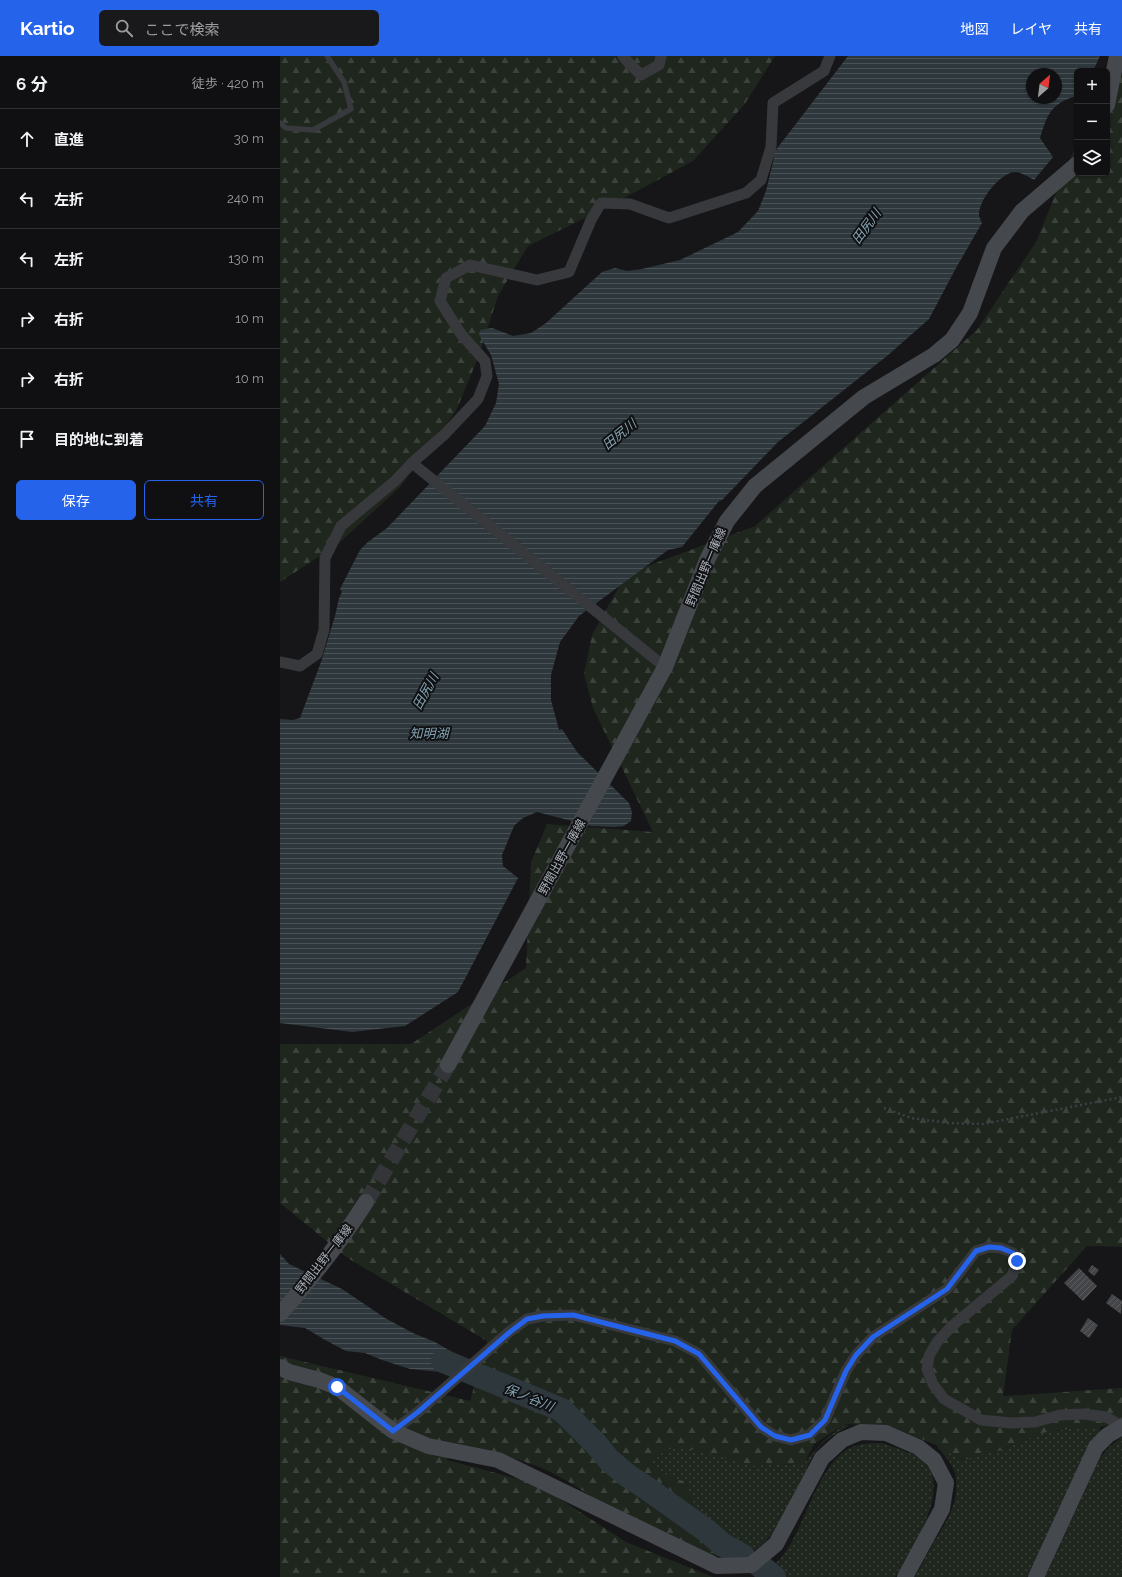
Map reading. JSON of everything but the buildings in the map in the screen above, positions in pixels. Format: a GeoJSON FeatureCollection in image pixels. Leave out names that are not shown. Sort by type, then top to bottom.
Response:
{"type":"FeatureCollection","features":[{"type":"Feature","properties":{"kind":"main road"},"geometry":{"type":"LineString","coordinates":[[1107,104],[1117,56]]}},
{"type":"Feature","properties":{"kind":"main road","name":"野間出野一庫線"},"geometry":{"type":"LineString","coordinates":[[448,1065],[665,668],[707,560],[727,521],[755,486],[864,397],[934,355],[952,340],[970,313],[994,248],[1022,211],[1074,167]]}},
{"type":"Feature","properties":{"kind":"main road","name":"野間出野一庫線"},"geometry":{"type":"LineString","coordinates":[[280,1314],[307,1284],[345,1235],[366,1202]]}},
{"type":"Feature","properties":{"kind":"main road"},"geometry":{"type":"LineString","coordinates":[[280,1367],[289,1372],[319,1380],[337,1387],[393,1431],[428,1446],[498,1460],[717,1566],[751,1565],[776,1544],[822,1458],[842,1440],[861,1432],[886,1433],[918,1447],[934,1460],[946,1483],[942,1509],[905,1577]]}},
{"type":"Feature","properties":{"kind":"main road"},"geometry":{"type":"LineString","coordinates":[[1036,1577],[1096,1447],[1108,1435],[1122,1426]]}},
{"type":"Feature","properties":{"kind":"street"},"geometry":{"type":"LineString","coordinates":[[623,56],[641,74],[659,65],[661,56]]}},
{"type":"Feature","properties":{"kind":"street"},"geometry":{"type":"LineString","coordinates":[[280,662],[300,666],[317,654],[324,630],[325,558],[341,526],[395,481],[412,463],[445,434],[478,399],[487,376],[485,361],[460,334],[440,302],[446,278],[470,265],[537,280],[569,272],[591,220],[601,203],[630,204],[669,218],[746,193],[761,180],[772,147],[773,103],[824,70],[830,56]]}},
{"type":"Feature","properties":{"kind":"street"},"geometry":{"type":"LineString","coordinates":[[412,463],[665,668]]}},
{"type":"Feature","properties":{"kind":"street"},"geometry":{"type":"LineString","coordinates":[[393,1431],[418,1412],[527,1319],[543,1316],[573,1315],[675,1341],[699,1354],[761,1427],[775,1436],[791,1440],[810,1435],[825,1420],[846,1371],[856,1355],[873,1337],[947,1289],[976,1251],[989,1247],[1001,1248],[1013,1253],[1017,1261],[1012,1276],[952,1326],[937,1342],[929,1356],[927,1369],[933,1384],[944,1399],[981,1420],[1011,1423],[1035,1422],[1060,1415],[1084,1414],[1106,1417],[1122,1426]]}},
{"type":"Feature","properties":{"kind":"lane"},"geometry":{"type":"LineString","coordinates":[[280,123],[286,128],[313,130],[351,109],[344,82],[327,56]]}},
{"type":"Feature","properties":{"kind":"path"},"geometry":{"type":"LineString","coordinates":[[884,1108],[911,1118],[948,1123],[983,1124],[1122,1097]]}},
{"type":"Feature","properties":{"kind":"green space"},"geometry":{"type":"Polygon","coordinates":[[[280,56],[775,56],[744,105],[693,161],[613,204],[528,246],[498,296],[478,358],[456,411],[400,487],[338,544],[280,582],[280,56]]]}},
{"type":"Feature","properties":{"kind":"green space"},"geometry":{"type":"Polygon","coordinates":[[[1122,74],[1122,1247],[1087,1246],[1012,1330],[1003,1396],[1122,1388],[1122,1423],[1100,1427],[1074,1428],[1042,1433],[999,1451],[977,1455],[965,1460],[958,1458],[936,1445],[890,1426],[845,1424],[814,1444],[805,1462],[798,1464],[754,1466],[683,1447],[669,1449],[652,1463],[669,1477],[687,1482],[694,1506],[699,1516],[722,1541],[741,1557],[734,1558],[704,1552],[636,1524],[544,1469],[510,1458],[451,1444],[447,1460],[537,1484],[626,1542],[713,1577],[280,1577],[280,1356],[470,1401],[487,1341],[346,1257],[280,1203],[280,1044],[411,1044],[526,968],[531,862],[547,824],[653,832],[593,708],[584,674],[592,635],[626,574],[755,526],[977,330],[1036,242],[1074,149],[1074,176],[1110,176],[1110,92],[1122,74]]]}},
{"type":"Feature","properties":{"kind":"green space"},"geometry":{"type":"Polygon","coordinates":[[[845,1424],[849,1426],[826,1441],[814,1454],[786,1513],[772,1535],[763,1544],[741,1557],[722,1541],[699,1516],[694,1506],[687,1482],[669,1477],[652,1463],[665,1451],[678,1447],[771,1465],[785,1465],[805,1462],[823,1441],[845,1424]]]}},
{"type":"Feature","properties":{"kind":"green space"},"geometry":{"type":"Polygon","coordinates":[[[1100,1427],[1101,1433],[1088,1449],[1027,1577],[915,1577],[952,1510],[956,1492],[954,1469],[936,1445],[958,1458],[965,1460],[977,1455],[999,1451],[1042,1433],[1074,1428],[1100,1427]]]}},
{"type":"Feature","properties":{"kind":"green space"},"geometry":{"type":"Polygon","coordinates":[[[1122,1437],[1122,1577],[1045,1577],[1100,1458],[1109,1447],[1122,1437]]]}},
{"type":"Feature","properties":{"kind":"green space"},"geometry":{"type":"Polygon","coordinates":[[[870,1443],[882,1443],[910,1453],[924,1462],[932,1474],[934,1488],[932,1503],[926,1520],[910,1552],[895,1577],[768,1577],[763,1572],[778,1561],[789,1547],[820,1482],[840,1455],[855,1446],[870,1443]]]}},
{"type":"Feature","properties":{"kind":"water","name":"知明湖"},"geometry":{"type":"Polygon","coordinates":[[[848,56],[1100,56],[1094,68],[1074,68],[1074,97],[1062,102],[1062,68],[1026,68],[1026,104],[1058,104],[1048,116],[1040,138],[1053,157],[1034,180],[1025,175],[1013,172],[1005,176],[994,185],[985,196],[979,215],[982,223],[929,319],[887,356],[778,442],[722,500],[719,501],[682,547],[668,550],[579,616],[560,642],[551,675],[551,700],[559,730],[562,729],[577,752],[629,803],[632,812],[631,821],[624,826],[591,826],[537,812],[523,818],[514,826],[502,855],[503,866],[518,878],[458,992],[405,1026],[352,1032],[280,1023],[280,719],[293,720],[300,718],[321,662],[342,592],[340,589],[360,550],[387,528],[485,426],[496,403],[499,384],[491,355],[479,335],[480,330],[492,328],[513,336],[531,333],[546,323],[602,272],[615,268],[627,271],[642,269],[680,260],[738,232],[758,211],[766,191],[774,158],[772,155],[848,56]]]}},
{"type":"Feature","properties":{"kind":"water"},"geometry":{"type":"Polygon","coordinates":[[[280,1254],[289,1264],[342,1289],[385,1318],[413,1333],[435,1342],[461,1357],[472,1368],[474,1375],[464,1377],[441,1372],[410,1369],[365,1353],[346,1351],[305,1328],[280,1325],[280,1254]]]}},
{"type":"Feature","properties":{"kind":"waterway","name":"保ノ谷川"},"geometry":{"type":"LineString","coordinates":[[443,1361],[562,1410],[596,1444],[609,1460],[628,1476],[707,1531],[723,1545],[743,1556]]}},
{"type":"Feature","properties":{"kind":"waterway","name":"保ノ谷川"},"geometry":{"type":"LineString","coordinates":[[759,1565],[774,1577]]}},
{"type":"Feature","properties":{"kind":"tunnel"},"geometry":{"type":"LineString","coordinates":[[366,1202],[448,1065]]}},
{"type":"Feature","properties":{"kind":"route"},"geometry":{"type":"LineString","coordinates":[[337,1387],[393,1431],[418,1412],[527,1319],[543,1316],[573,1315],[675,1341],[699,1354],[761,1427],[775,1436],[791,1440],[810,1435],[825,1420],[846,1371],[856,1355],[873,1337],[947,1289],[976,1251],[989,1247],[1001,1248],[1013,1253],[1017,1261]]}},
{"type":"Feature","properties":{"kind":"water label","name":"田尻川"},"geometry":{"type":"Point","coordinates":[866,226]}},
{"type":"Feature","properties":{"kind":"water label","name":"田尻川"},"geometry":{"type":"Point","coordinates":[619,434]}},
{"type":"Feature","properties":{"kind":"water label","name":"田尻川"},"geometry":{"type":"Point","coordinates":[425,691]}}]}
